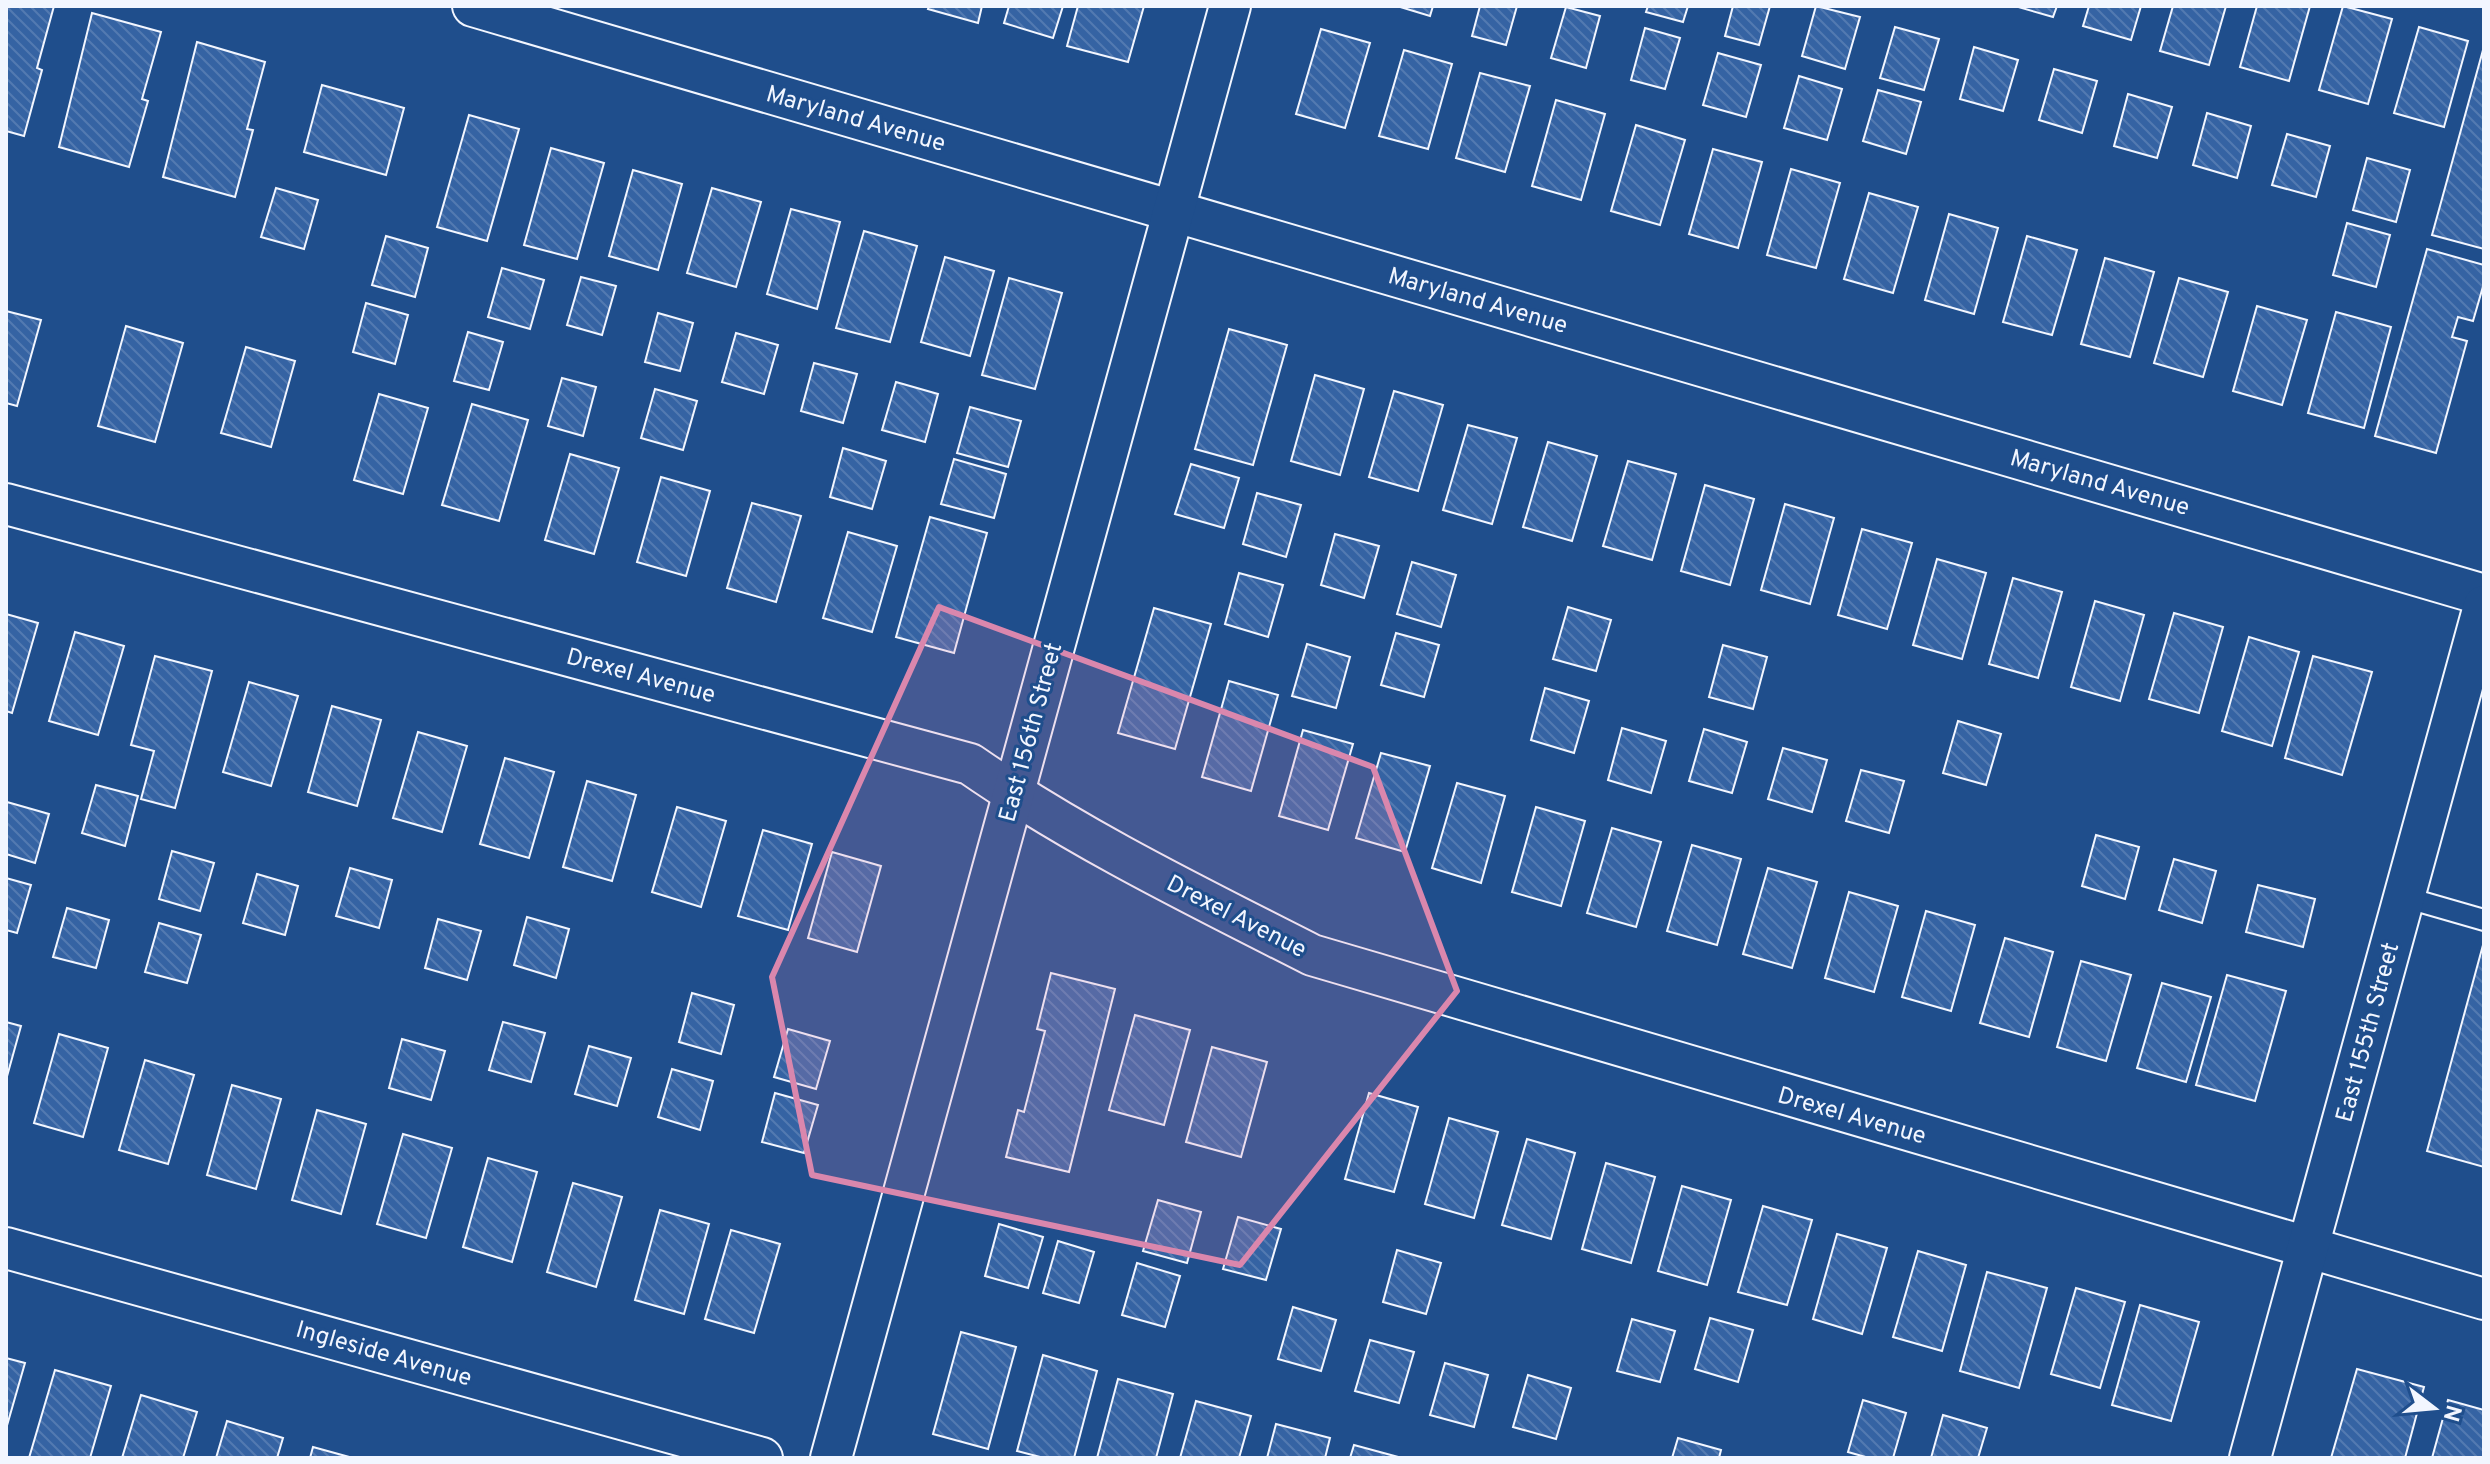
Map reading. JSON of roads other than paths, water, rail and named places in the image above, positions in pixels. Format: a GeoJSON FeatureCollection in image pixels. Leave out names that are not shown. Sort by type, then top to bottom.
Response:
{"type":"FeatureCollection","features":[{"type":"Feature","properties":{"kind":"street","name":"Maryland Avenue"},"geometry":{"type":"LineString","coordinates":[[473,6],[2484,595]]}},
{"type":"Feature","properties":{"kind":"street","name":"East 156th Street"},"geometry":{"type":"LineString","coordinates":[[831,1458],[1230,6]]}},
{"type":"Feature","properties":{"kind":"street","name":"Drexel Avenue"},"geometry":{"type":"LineString","coordinates":[[6,504],[970,764],[1013,793],[1184,890],[1312,955],[2484,1299]]}},
{"type":"Feature","properties":{"kind":"street","name":"East 155th Street"},"geometry":{"type":"LineString","coordinates":[[2250,1458],[2484,606]]}},
{"type":"Feature","properties":{"kind":"street","name":"Ingleside Avenue"},"geometry":{"type":"LineString","coordinates":[[6,1248],[762,1458]]}},
{"type":"Feature","properties":{"kind":"lane"},"geometry":{"type":"LineString","coordinates":[[2404,897],[2484,920]]}}]}
